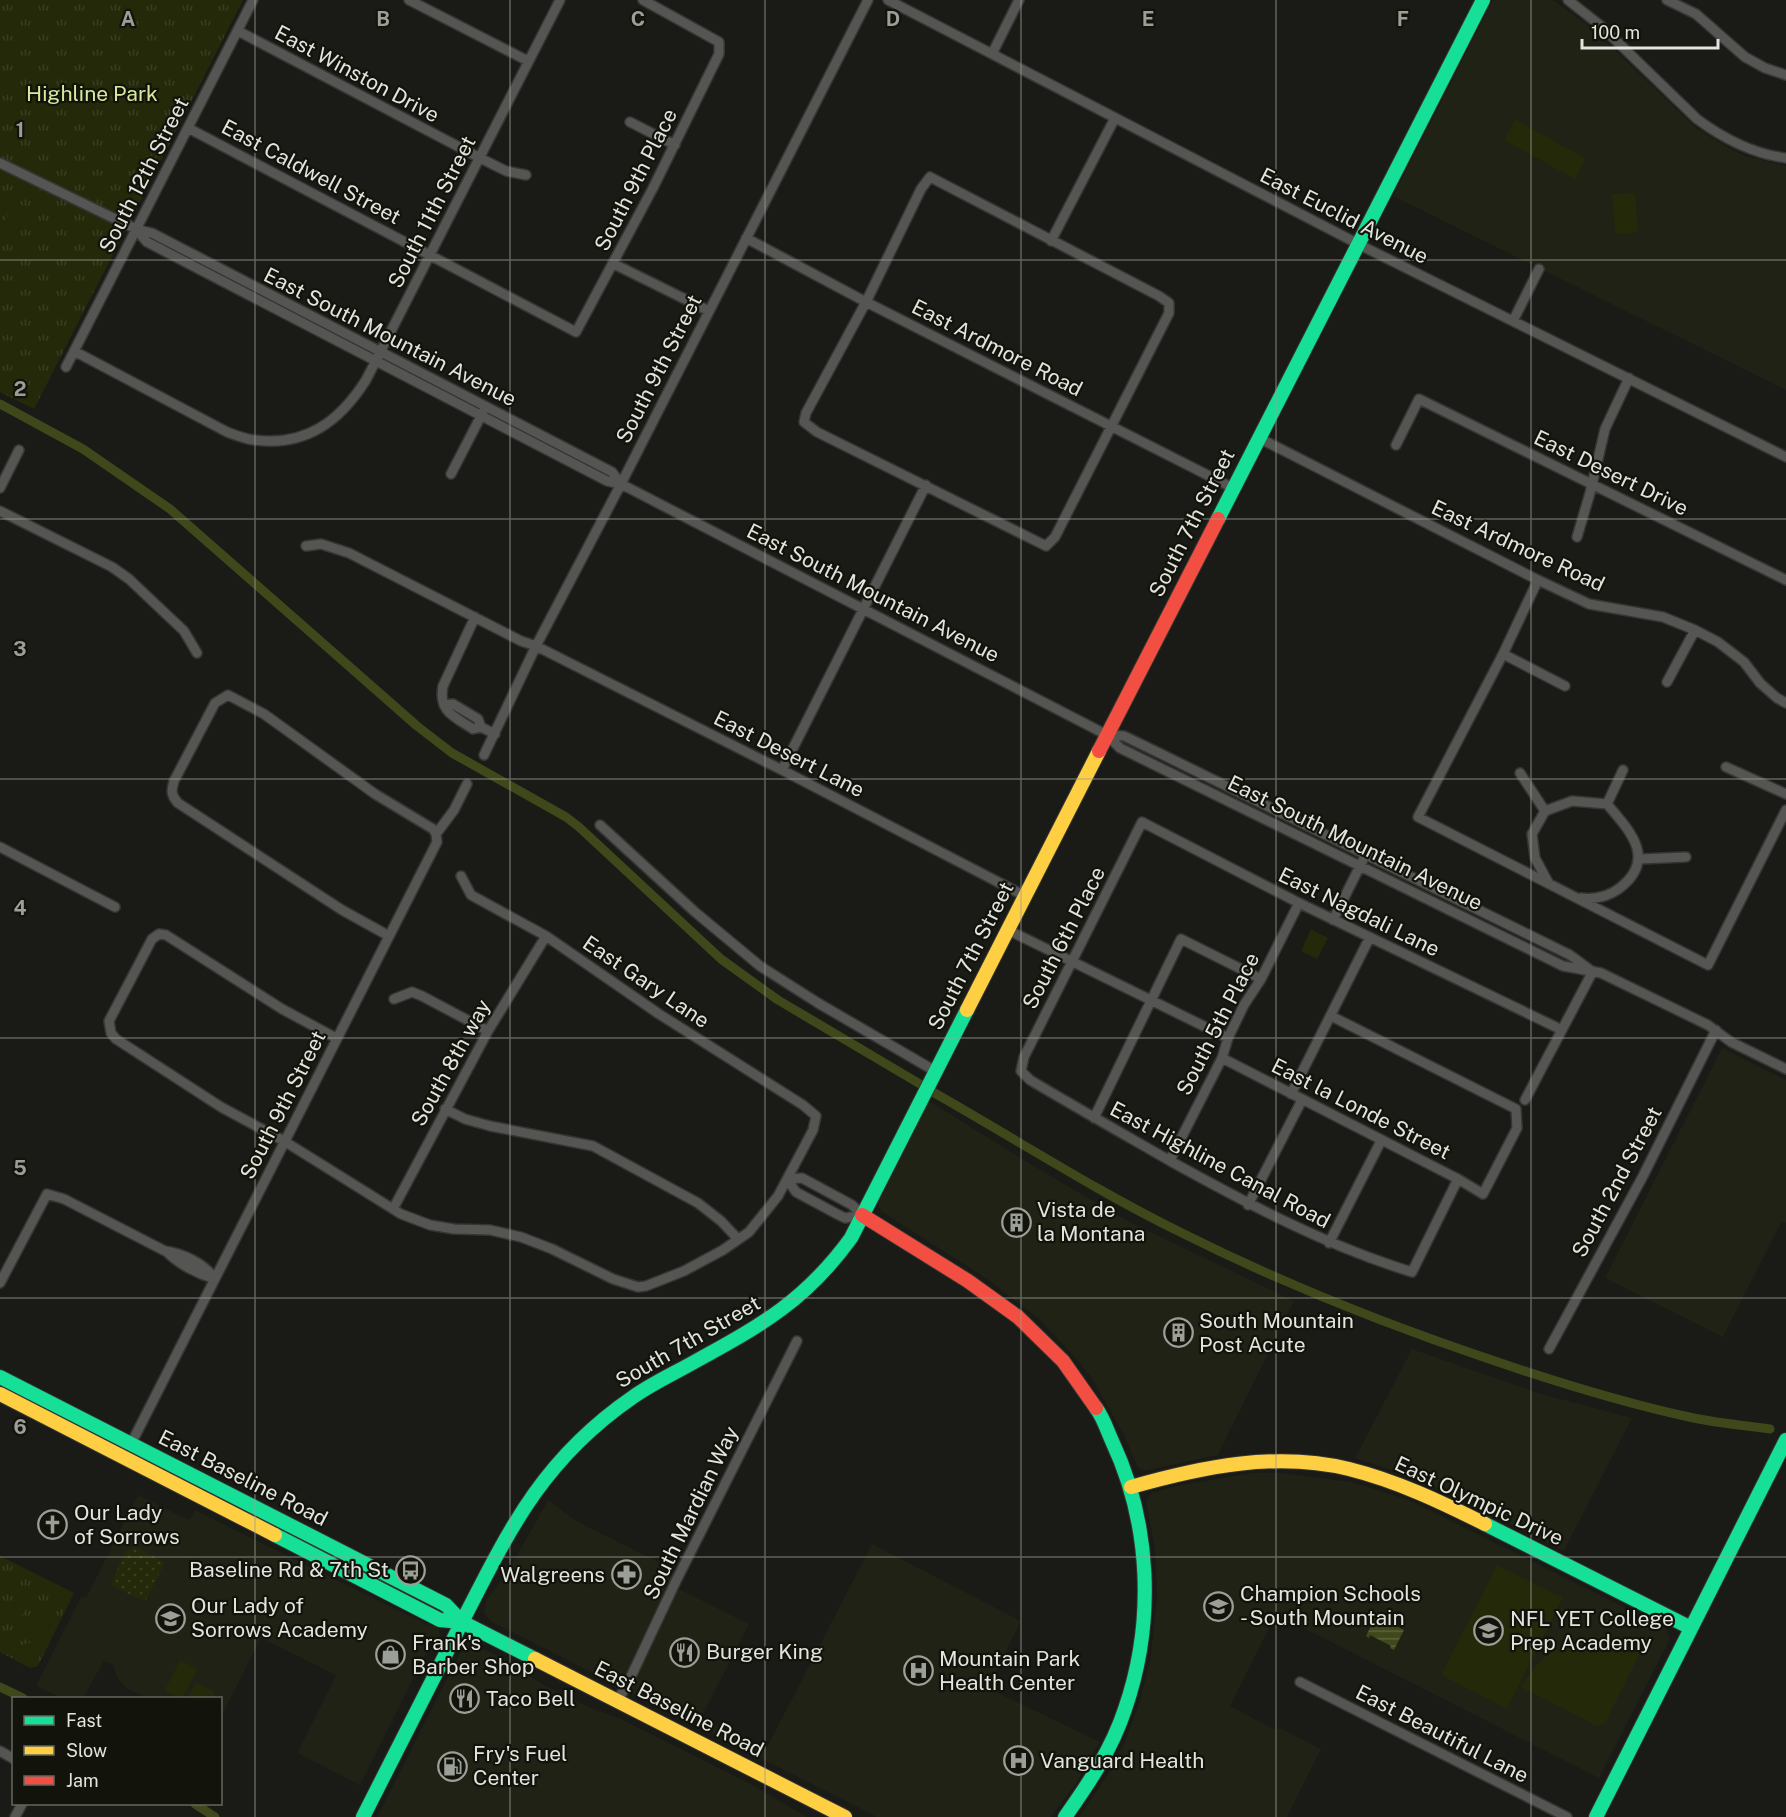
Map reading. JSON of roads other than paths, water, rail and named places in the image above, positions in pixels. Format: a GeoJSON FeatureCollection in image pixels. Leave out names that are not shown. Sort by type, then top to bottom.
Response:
{"type":"FeatureCollection","features":[{"type":"Feature","properties":{"kind":"main road","name":"South 7th Street"},"geometry":{"type":"LineString","coordinates":[[363,1817],[518,1516],[546,1477],[567,1453],[628,1400],[746,1334],[796,1301],[830,1268],[851,1238],[1483,0]]}},
{"type":"Feature","properties":{"kind":"main road"},"geometry":{"type":"LineString","coordinates":[[862,1215],[996,1299],[1038,1334],[1077,1377],[1097,1408],[1116,1445],[1131,1487],[1142,1536],[1145,1564],[1145,1613],[1139,1658],[1125,1709],[1111,1745],[1088,1786],[1065,1817]]}},
{"type":"Feature","properties":{"kind":"main road","name":"East Baseline Road"},"geometry":{"type":"LineString","coordinates":[[0,1377],[446,1605],[462,1622],[845,1817]]}},
{"type":"Feature","properties":{"kind":"main road","name":"East Baseline Road"},"geometry":{"type":"LineString","coordinates":[[0,1394],[440,1620],[462,1622]]}},
{"type":"Feature","properties":{"kind":"main road"},"geometry":{"type":"LineString","coordinates":[[1596,1817],[1786,1440]]}},
{"type":"Feature","properties":{"kind":"main road"},"geometry":{"type":"LineString","coordinates":[[124,1458],[131,1444]]}},
{"type":"Feature","properties":{"kind":"main road","name":"East Olympic Drive"},"geometry":{"type":"LineString","coordinates":[[1131,1487],[1196,1470],[1255,1462],[1323,1464],[1369,1475],[1416,1491],[1454,1508],[1691,1628]]}},
{"type":"Feature","properties":{"kind":"main road"},"geometry":{"type":"LineString","coordinates":[[284,1540],[291,1526]]}},
{"type":"Feature","properties":{"kind":"street","name":"South 12th Street"},"geometry":{"type":"LineString","coordinates":[[66,367],[254,0]]}},
{"type":"Feature","properties":{"kind":"street"},"geometry":{"type":"LineString","coordinates":[[409,0],[528,61]]}},
{"type":"Feature","properties":{"kind":"street","name":"South 11th Street"},"geometry":{"type":"LineString","coordinates":[[74,351],[227,432],[253,440],[280,441],[301,437],[321,429],[338,417],[354,400],[378,356],[560,0]]}},
{"type":"Feature","properties":{"kind":"street","name":"South 9th Place"},"geometry":{"type":"LineString","coordinates":[[576,332],[675,145],[718,54],[720,42],[643,0]]}},
{"type":"Feature","properties":{"kind":"street","name":"South 9th Street"},"geometry":{"type":"LineString","coordinates":[[484,755],[536,646],[868,0]]}},
{"type":"Feature","properties":{"kind":"street","name":"East Euclid Avenue"},"geometry":{"type":"LineString","coordinates":[[888,0],[1358,244],[1786,457]]}},
{"type":"Feature","properties":{"kind":"street"},"geometry":{"type":"LineString","coordinates":[[992,54],[1019,0]]}},
{"type":"Feature","properties":{"kind":"street"},"geometry":{"type":"LineString","coordinates":[[1667,0],[1696,14],[1745,57],[1765,68],[1786,75]]}},
{"type":"Feature","properties":{"kind":"street"},"geometry":{"type":"LineString","coordinates":[[1572,1],[1705,125],[1746,148],[1786,158]]}},
{"type":"Feature","properties":{"kind":"street","name":"East Winston Drive"},"geometry":{"type":"LineString","coordinates":[[238,31],[506,171],[526,174]]}},
{"type":"Feature","properties":{"kind":"street"},"geometry":{"type":"LineString","coordinates":[[1051,241],[1114,118]]}},
{"type":"Feature","properties":{"kind":"street"},"geometry":{"type":"LineString","coordinates":[[630,122],[675,145]]}},
{"type":"Feature","properties":{"kind":"street","name":"East Caldwell Street"},"geometry":{"type":"LineString","coordinates":[[188,128],[576,332]]}},
{"type":"Feature","properties":{"kind":"street","name":"East South Mountain Avenue"},"geometry":{"type":"LineString","coordinates":[[0,163],[136,230],[147,242],[612,471],[621,484]]}},
{"type":"Feature","properties":{"kind":"street"},"geometry":{"type":"LineString","coordinates":[[930,177],[1051,241],[1160,296],[1169,303],[1169,313],[1055,537],[1046,546],[817,432],[804,422],[806,413],[866,302],[921,189],[930,177]]}},
{"type":"Feature","properties":{"kind":"street","name":"East Ardmore Road"},"geometry":{"type":"LineString","coordinates":[[746,238],[866,302],[1233,488]]}},
{"type":"Feature","properties":{"kind":"street"},"geometry":{"type":"LineString","coordinates":[[614,264],[709,311]]}},
{"type":"Feature","properties":{"kind":"street"},"geometry":{"type":"LineString","coordinates":[[1513,321],[1539,270]]}},
{"type":"Feature","properties":{"kind":"street","name":"East South Mountain Avenue"},"geometry":{"type":"LineString","coordinates":[[378,356],[481,417],[607,482],[621,484],[863,608],[1107,735],[1120,748],[1563,966],[1601,973],[1708,1024],[1731,1042],[1786,1069]]}},
{"type":"Feature","properties":{"kind":"street"},"geometry":{"type":"LineString","coordinates":[[1577,537],[1593,484],[1605,429],[1629,378]]}},
{"type":"Feature","properties":{"kind":"street","name":"East Desert Drive"},"geometry":{"type":"LineString","coordinates":[[1396,445],[1419,399],[1786,580]]}},
{"type":"Feature","properties":{"kind":"street"},"geometry":{"type":"LineString","coordinates":[[451,474],[486,407]]}},
{"type":"Feature","properties":{"kind":"street","name":"East Ardmore Road"},"geometry":{"type":"LineString","coordinates":[[1259,438],[1589,604],[1663,617],[1695,630],[1718,642],[1744,662],[1760,683],[1777,698],[1786,702]]}},
{"type":"Feature","properties":{"kind":"street"},"geometry":{"type":"LineString","coordinates":[[0,488],[19,450]]}},
{"type":"Feature","properties":{"kind":"street"},"geometry":{"type":"LineString","coordinates":[[782,770],[926,485]]}},
{"type":"Feature","properties":{"kind":"street"},"geometry":{"type":"LineString","coordinates":[[0,511],[112,567],[129,579],[184,631],[197,653]]}},
{"type":"Feature","properties":{"kind":"street","name":"East Desert Lane"},"geometry":{"type":"LineString","coordinates":[[306,546],[321,544],[349,553],[520,641],[536,646],[782,770],[1025,896]]}},
{"type":"Feature","properties":{"kind":"street"},"geometry":{"type":"LineString","coordinates":[[1539,580],[1418,818],[1708,965],[1786,810]]}},
{"type":"Feature","properties":{"kind":"street"},"geometry":{"type":"LineString","coordinates":[[475,617],[443,686],[441,696],[449,714],[463,716],[473,729],[481,727],[495,734]]}},
{"type":"Feature","properties":{"kind":"street"},"geometry":{"type":"LineString","coordinates":[[1667,682],[1695,630]]}},
{"type":"Feature","properties":{"kind":"street"},"geometry":{"type":"LineString","coordinates":[[1503,654],[1565,686]]}},
{"type":"Feature","properties":{"kind":"street"},"geometry":{"type":"LineString","coordinates":[[389,936],[342,910],[188,809],[172,796],[171,789],[174,781],[215,703],[221,697],[228,695],[264,714],[375,794],[433,829],[436,834]]}},
{"type":"Feature","properties":{"kind":"street","name":"East South Mountain Avenue"},"geometry":{"type":"LineString","coordinates":[[1107,735],[1124,736],[1570,955],[1593,971]]}},
{"type":"Feature","properties":{"kind":"street"},"geometry":{"type":"LineString","coordinates":[[1726,766],[1786,795]]}},
{"type":"Feature","properties":{"kind":"street"},"geometry":{"type":"LineString","coordinates":[[1607,804],[1623,770]]}},
{"type":"Feature","properties":{"kind":"street"},"geometry":{"type":"LineString","coordinates":[[1520,773],[1545,811]]}},
{"type":"Feature","properties":{"kind":"street","name":"South 9th Street"},"geometry":{"type":"LineString","coordinates":[[131,1444],[437,842],[436,834],[454,810],[467,784]]}},
{"type":"Feature","properties":{"kind":"street"},"geometry":{"type":"LineString","coordinates":[[1550,885],[1535,858],[1532,834],[1545,811],[1572,801],[1607,804],[1628,829],[1640,859],[1631,879],[1615,891],[1599,898],[1576,898]]}},
{"type":"Feature","properties":{"kind":"street","name":"East Nagdali Lane"},"geometry":{"type":"LineString","coordinates":[[1142,822],[1299,903],[1562,1030]]}},
{"type":"Feature","properties":{"kind":"street","name":"South 6th Place"},"geometry":{"type":"LineString","coordinates":[[1021,1071],[1024,1057],[1142,822]]}},
{"type":"Feature","properties":{"kind":"street"},"geometry":{"type":"LineString","coordinates":[[600,825],[694,912],[760,966],[935,1071]]}},
{"type":"Feature","properties":{"kind":"street"},"geometry":{"type":"LineString","coordinates":[[0,847],[115,907]]}},
{"type":"Feature","properties":{"kind":"street"},"geometry":{"type":"LineString","coordinates":[[1334,920],[1365,855]]}},
{"type":"Feature","properties":{"kind":"street"},"geometry":{"type":"LineString","coordinates":[[1640,859],[1686,857]]}},
{"type":"Feature","properties":{"kind":"street","name":"East Gary Lane"},"geometry":{"type":"LineString","coordinates":[[460,876],[471,895],[546,936],[659,1014],[803,1105],[816,1116],[813,1130],[787,1179]]}},
{"type":"Feature","properties":{"kind":"street","name":"South 5th Place"},"geometry":{"type":"LineString","coordinates":[[1170,1160],[1221,1058],[1244,1005],[1261,979],[1299,903]]}},
{"type":"Feature","properties":{"kind":"street"},"geometry":{"type":"LineString","coordinates":[[1008,930],[1228,1038]]}},
{"type":"Feature","properties":{"kind":"street"},"geometry":{"type":"LineString","coordinates":[[336,1038],[282,1008],[166,934],[159,934],[152,939],[109,1021],[111,1033],[116,1039],[221,1107],[284,1141],[393,1209],[430,1225],[454,1229],[490,1230],[522,1237],[613,1279],[638,1287],[684,1271],[748,1232],[768,1210],[787,1179]]}},
{"type":"Feature","properties":{"kind":"street","name":"South 8th way"},"geometry":{"type":"LineString","coordinates":[[393,1209],[488,1031],[546,936]]}},
{"type":"Feature","properties":{"kind":"street"},"geometry":{"type":"LineString","coordinates":[[1291,1094],[1370,937]]}},
{"type":"Feature","properties":{"kind":"street"},"geometry":{"type":"LineString","coordinates":[[1094,1118],[1180,939],[1261,979]]}},
{"type":"Feature","properties":{"kind":"street"},"geometry":{"type":"LineString","coordinates":[[1525,1100],[1593,971]]}},
{"type":"Feature","properties":{"kind":"street"},"geometry":{"type":"LineString","coordinates":[[394,999],[412,993],[422,996],[488,1031]]}},
{"type":"Feature","properties":{"kind":"street","name":"East la Londe Street"},"geometry":{"type":"LineString","coordinates":[[1221,1058],[1483,1194],[1517,1128],[1516,1109],[1330,1016]]}},
{"type":"Feature","properties":{"kind":"street","name":"South 2nd Street"},"geometry":{"type":"LineString","coordinates":[[1549,1349],[1643,1176],[1716,1030]]}},
{"type":"Feature","properties":{"kind":"street","name":"East Highline Canal Road"},"geometry":{"type":"LineString","coordinates":[[1021,1071],[1030,1080],[1094,1118],[1248,1205],[1329,1243],[1412,1272],[1458,1179]]}},
{"type":"Feature","properties":{"kind":"street"},"geometry":{"type":"LineString","coordinates":[[1248,1205],[1302,1100]]}},
{"type":"Feature","properties":{"kind":"street"},"geometry":{"type":"LineString","coordinates":[[445,1109],[465,1119],[490,1126],[593,1146],[698,1203],[721,1221],[738,1239]]}},
{"type":"Feature","properties":{"kind":"street"},"geometry":{"type":"LineString","coordinates":[[1329,1243],[1381,1141]]}},
{"type":"Feature","properties":{"kind":"street"},"geometry":{"type":"LineString","coordinates":[[787,1179],[802,1178],[852,1204],[862,1215]]}},
{"type":"Feature","properties":{"kind":"street"},"geometry":{"type":"LineString","coordinates":[[787,1179],[796,1192],[845,1218],[862,1215]]}},
{"type":"Feature","properties":{"kind":"street"},"geometry":{"type":"LineString","coordinates":[[812,1200],[819,1187]]}},
{"type":"Feature","properties":{"kind":"street"},"geometry":{"type":"LineString","coordinates":[[0,1283],[47,1194],[64,1199],[165,1251],[177,1253],[208,1268],[215,1278]]}},
{"type":"Feature","properties":{"kind":"street","name":"South Mardian Way"},"geometry":{"type":"LineString","coordinates":[[616,1701],[627,1685],[676,1581],[797,1341]]}},
{"type":"Feature","properties":{"kind":"street","name":"East Beautiful Lane"},"geometry":{"type":"LineString","coordinates":[[1300,1682],[1567,1817]]}},
{"type":"Feature","properties":{"kind":"waterway"},"geometry":{"type":"LineString","coordinates":[[0,404],[83,449],[170,509],[417,726],[452,753],[566,817],[579,827],[721,959],[778,1000],[920,1084]]}},
{"type":"Feature","properties":{"kind":"waterway"},"geometry":{"type":"LineString","coordinates":[[931,1091],[1150,1217],[1219,1251],[1332,1301],[1447,1345],[1587,1391],[1699,1419],[1770,1429]]}},
{"type":"Feature","properties":{"kind":"waterway"},"geometry":{"type":"LineString","coordinates":[[0,1687],[21,1697]]}},
{"type":"Feature","properties":{"kind":"waterway"},"geometry":{"type":"LineString","coordinates":[[197,1805],[215,1817]]}},
{"type":"Feature","properties":{"kind":"place","name":"Vista de la Montana"},"geometry":{"type":"Point","coordinates":[1016,1222]}},
{"type":"Feature","properties":{"kind":"place","name":"South Mountain Post Acute"},"geometry":{"type":"Point","coordinates":[1178,1333]}},
{"type":"Feature","properties":{"kind":"place","name":"Our Lady of Sorrows"},"geometry":{"type":"Point","coordinates":[53,1525]}},
{"type":"Feature","properties":{"kind":"place","name":"Baseline Rd & 7th St"},"geometry":{"type":"Point","coordinates":[410,1570]}},
{"type":"Feature","properties":{"kind":"place","name":"Walgreens"},"geometry":{"type":"Point","coordinates":[626,1575]}},
{"type":"Feature","properties":{"kind":"place","name":"Champion Schools - South Mountain"},"geometry":{"type":"Point","coordinates":[1219,1606]}},
{"type":"Feature","properties":{"kind":"place","name":"Our Lady of Sorrows Academy"},"geometry":{"type":"Point","coordinates":[170,1618]}},
{"type":"Feature","properties":{"kind":"place","name":"NFL YET College Prep Academy"},"geometry":{"type":"Point","coordinates":[1489,1631]}},
{"type":"Feature","properties":{"kind":"place","name":"Burger King"},"geometry":{"type":"Point","coordinates":[685,1652]}},
{"type":"Feature","properties":{"kind":"place","name":"Frank's Barber Shop"},"geometry":{"type":"Point","coordinates":[391,1655]}},
{"type":"Feature","properties":{"kind":"place","name":"Mountain Park Health Center"},"geometry":{"type":"Point","coordinates":[918,1671]}},
{"type":"Feature","properties":{"kind":"place","name":"Taco Bell"},"geometry":{"type":"Point","coordinates":[465,1699]}},
{"type":"Feature","properties":{"kind":"place","name":"Vanguard Health"},"geometry":{"type":"Point","coordinates":[1019,1761]}},
{"type":"Feature","properties":{"kind":"place","name":"Fry's Fuel Center"},"geometry":{"type":"Point","coordinates":[452,1766]}},
{"type":"Feature","properties":{"kind":"park label","name":"Highline Park"},"geometry":{"type":"Point","coordinates":[92,94]}}]}
